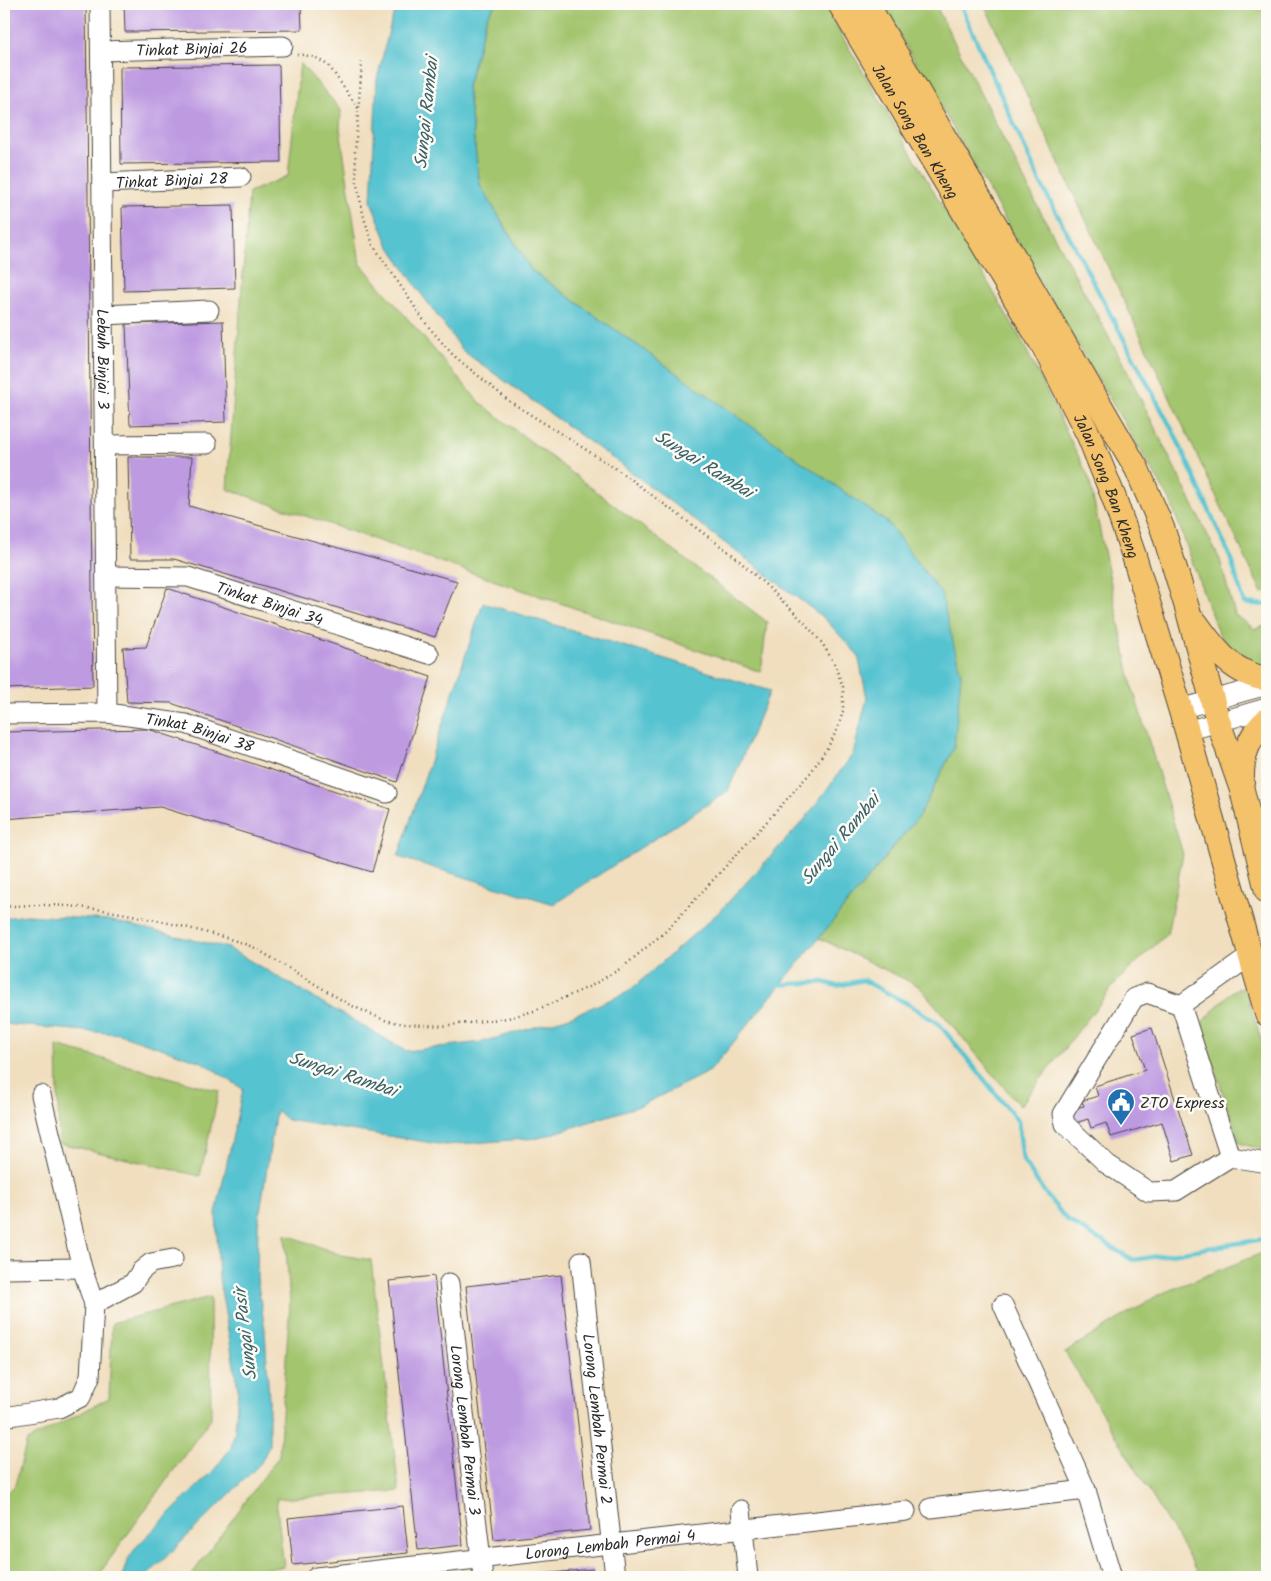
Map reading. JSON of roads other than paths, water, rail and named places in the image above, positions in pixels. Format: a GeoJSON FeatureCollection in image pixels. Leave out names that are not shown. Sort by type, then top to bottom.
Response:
{"type":"FeatureCollection","features":[{"type":"Feature","properties":{"kind":"main road","name":"Jalan Song Ban Kheng"},"geometry":{"type":"LineString","coordinates":[[840,4],[1044,347],[1089,436],[1114,498],[1134,556],[1184,720],[1267,1014]]}},
{"type":"Feature","properties":{"kind":"main road","name":"Jalan Song Ban Kheng"},"geometry":{"type":"LineString","coordinates":[[867,4],[1137,469],[1163,530],[1188,611],[1215,711],[1242,790],[1267,891]]}},
{"type":"Feature","properties":{"kind":"main road"},"geometry":{"type":"LineString","coordinates":[[1188,611],[1205,636],[1238,670],[1267,679]]}},
{"type":"Feature","properties":{"kind":"main road"},"geometry":{"type":"LineString","coordinates":[[1242,790],[1242,767],[1249,741],[1257,729],[1267,720]]}},
{"type":"Feature","properties":{"kind":"street","name":"Lebuh Binjai 3"},"geometry":{"type":"LineString","coordinates":[[100,4],[108,713]]}},
{"type":"Feature","properties":{"kind":"street","name":"Tinkat Binjai 26"},"geometry":{"type":"LineString","coordinates":[[101,51],[283,46]]}},
{"type":"Feature","properties":{"kind":"street","name":"Tinkat Binjai 28"},"geometry":{"type":"LineString","coordinates":[[102,183],[241,177]]}},
{"type":"Feature","properties":{"kind":"street"},"geometry":{"type":"LineString","coordinates":[[103,315],[209,310]]}},
{"type":"Feature","properties":{"kind":"street"},"geometry":{"type":"LineString","coordinates":[[105,445],[207,444]]}},
{"type":"Feature","properties":{"kind":"street","name":"Tinkat Binjai 34"},"geometry":{"type":"LineString","coordinates":[[106,576],[188,577],[429,654]]}},
{"type":"Feature","properties":{"kind":"street"},"geometry":{"type":"LineString","coordinates":[[1184,720],[1215,711],[1267,685]]}},
{"type":"Feature","properties":{"kind":"street"},"geometry":{"type":"LineString","coordinates":[[1215,711],[1267,708]]}},
{"type":"Feature","properties":{"kind":"street","name":"Tinkat Binjai 38"},"geometry":{"type":"LineString","coordinates":[[4,714],[108,713],[186,724],[387,793]]}},
{"type":"Feature","properties":{"kind":"street"},"geometry":{"type":"LineString","coordinates":[[1181,1005],[1250,956]]}},
{"type":"Feature","properties":{"kind":"street"},"geometry":{"type":"LineString","coordinates":[[1181,1005],[1147,993],[1134,998],[1063,1114],[1065,1124],[1107,1164],[1149,1192],[1176,1191],[1230,1156],[1267,1164]]}},
{"type":"Feature","properties":{"kind":"street"},"geometry":{"type":"LineString","coordinates":[[1181,1005],[1230,1156]]}},
{"type":"Feature","properties":{"kind":"street"},"geometry":{"type":"LineString","coordinates":[[4,1417],[59,1408],[82,1397],[90,1377],[94,1304],[82,1268],[42,1095]]}},
{"type":"Feature","properties":{"kind":"street"},"geometry":{"type":"LineString","coordinates":[[94,1304],[133,1283],[141,1271],[151,1264],[173,1259]]}},
{"type":"Feature","properties":{"kind":"street","name":"Lorong Lembah Permai 2"},"geometry":{"type":"LineString","coordinates":[[581,1261],[615,1577]]}},
{"type":"Feature","properties":{"kind":"street"},"geometry":{"type":"LineString","coordinates":[[4,1269],[82,1268]]}},
{"type":"Feature","properties":{"kind":"street","name":"Lorong Lembah Permai 3"},"geometry":{"type":"LineString","coordinates":[[449,1283],[482,1568]]}},
{"type":"Feature","properties":{"kind":"street"},"geometry":{"type":"LineString","coordinates":[[1004,1305],[1086,1490],[1112,1577]]}},
{"type":"Feature","properties":{"kind":"street"},"geometry":{"type":"LineString","coordinates":[[931,1508],[1086,1490]]}},
{"type":"Feature","properties":{"kind":"street"},"geometry":{"type":"LineString","coordinates":[[740,1510],[748,1577]]}},
{"type":"Feature","properties":{"kind":"street","name":"Lorong Lembah Permai 4"},"geometry":{"type":"LineString","coordinates":[[316,1577],[482,1568],[612,1544],[906,1511]]}},
{"type":"Feature","properties":{"kind":"water"},"geometry":{"type":"Polygon","coordinates":[[[398,4],[496,4],[487,16],[467,87],[480,185],[531,270],[888,523],[941,594],[961,674],[954,748],[919,816],[710,1071],[642,1105],[539,1138],[445,1145],[287,1120],[276,1110],[258,1225],[257,1279],[265,1329],[269,1400],[269,1446],[261,1463],[146,1577],[122,1577],[127,1561],[137,1546],[214,1470],[231,1448],[235,1430],[238,1389],[219,1278],[216,1213],[243,1089],[202,1062],[120,1034],[4,1024],[4,918],[27,915],[108,920],[228,948],[406,1051],[482,1042],[567,1018],[628,992],[719,912],[805,819],[853,754],[867,698],[858,655],[824,618],[619,463],[463,351],[422,295],[388,244],[371,201],[377,79],[391,22],[398,4]]]}},
{"type":"Feature","properties":{"kind":"water"},"geometry":{"type":"Polygon","coordinates":[[[483,603],[770,691],[728,791],[554,904],[398,857],[483,603]]]}},
{"type":"Feature","properties":{"kind":"waterway"},"geometry":{"type":"LineString","coordinates":[[960,4],[1040,182],[1175,435],[1230,556],[1244,603],[1267,605]]}},
{"type":"Feature","properties":{"kind":"waterway"},"geometry":{"type":"LineString","coordinates":[[774,985],[823,982],[837,986],[863,980],[910,1005],[939,1024],[1018,1121],[1023,1161],[1048,1197],[1067,1220],[1133,1260],[1264,1239],[1267,1236]]}},
{"type":"Feature","properties":{"kind":"place","name":"ZTO Express"},"geometry":{"type":"Point","coordinates":[1121,1126]}},
{"type":"Feature","properties":{"kind":"water label","name":"Sungai Rambai"},"geometry":{"type":"Point","coordinates":[426,113]}},
{"type":"Feature","properties":{"kind":"water label","name":"Sungai Rambai"},"geometry":{"type":"Point","coordinates":[704,464]}},
{"type":"Feature","properties":{"kind":"water label","name":"Sungai Rambai"},"geometry":{"type":"Point","coordinates":[840,839]}},
{"type":"Feature","properties":{"kind":"water label","name":"Sungai Rambai"},"geometry":{"type":"Point","coordinates":[343,1074]}},
{"type":"Feature","properties":{"kind":"water label","name":"Sungai Pasir"},"geometry":{"type":"Point","coordinates":[245,1334]}}]}
